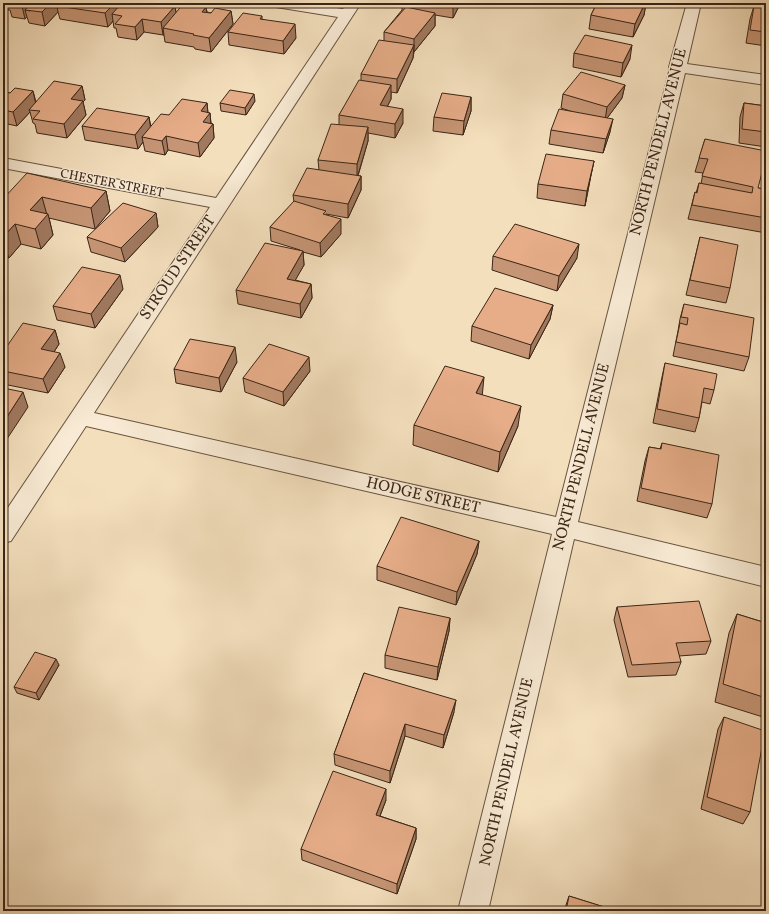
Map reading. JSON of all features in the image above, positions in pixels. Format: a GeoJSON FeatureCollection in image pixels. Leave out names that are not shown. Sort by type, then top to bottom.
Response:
{"type":"FeatureCollection","features":[{"type":"Feature","properties":{"kind":"street"},"geometry":{"type":"LineString","coordinates":[[276,3],[350,8]]}},
{"type":"Feature","properties":{"kind":"street","name":"NORTH PENDELL AVENUE"},"geometry":{"type":"LineString","coordinates":[[473,911],[677,67],[694,3]]}},
{"type":"Feature","properties":{"kind":"street","name":"STROUD STREET"},"geometry":{"type":"LineString","coordinates":[[3,534],[350,8]]}},
{"type":"Feature","properties":{"kind":"street"},"geometry":{"type":"LineString","coordinates":[[677,67],[766,80]]}},
{"type":"Feature","properties":{"kind":"street","name":"CHESTER STREET"},"geometry":{"type":"LineString","coordinates":[[6,168],[220,204]]}},
{"type":"Feature","properties":{"kind":"street","name":"HODGE STREET"},"geometry":{"type":"LineString","coordinates":[[79,418],[565,528],[766,577]]}},
{"type":"Feature","properties":{"kind":"building"},"geometry":{"type":"Polygon","coordinates":[[[25,3],[22,6],[8,4],[25,3]]]}},
{"type":"Feature","properties":{"kind":"building"},"geometry":{"type":"Polygon","coordinates":[[[32,3],[51,3],[42,12],[25,10],[32,3]]]}},
{"type":"Feature","properties":{"kind":"building"},"geometry":{"type":"Polygon","coordinates":[[[59,3],[115,3],[105,13],[57,6],[59,3]]]}},
{"type":"Feature","properties":{"kind":"building"},"geometry":{"type":"Polygon","coordinates":[[[122,3],[157,3],[175,6],[161,22],[142,19],[135,27],[115,24],[122,16],[112,14],[122,3]]]}},
{"type":"Feature","properties":{"kind":"building"},"geometry":{"type":"Polygon","coordinates":[[[184,3],[206,7],[202,12],[211,13],[215,8],[231,11],[209,38],[163,28],[184,3]]]}},
{"type":"Feature","properties":{"kind":"building"},"geometry":{"type":"Polygon","coordinates":[[[442,3],[454,3],[453,5],[442,3]]]}},
{"type":"Feature","properties":{"kind":"building"},"geometry":{"type":"Polygon","coordinates":[[[597,3],[645,3],[635,24],[591,15],[597,3]]]}},
{"type":"Feature","properties":{"kind":"building"},"geometry":{"type":"Polygon","coordinates":[[[754,6],[766,8],[766,32],[750,30],[754,6]]]}},
{"type":"Feature","properties":{"kind":"building"},"geometry":{"type":"Polygon","coordinates":[[[406,7],[435,13],[414,39],[384,32],[406,7]]]}},
{"type":"Feature","properties":{"kind":"building"},"geometry":{"type":"Polygon","coordinates":[[[243,13],[262,16],[260,19],[295,24],[283,41],[228,32],[243,13]]]}},
{"type":"Feature","properties":{"kind":"building"},"geometry":{"type":"Polygon","coordinates":[[[585,35],[632,45],[623,63],[574,53],[585,35]]]}},
{"type":"Feature","properties":{"kind":"building"},"geometry":{"type":"Polygon","coordinates":[[[379,40],[414,45],[397,79],[361,74],[379,40]]]}},
{"type":"Feature","properties":{"kind":"building"},"geometry":{"type":"Polygon","coordinates":[[[581,72],[625,85],[607,107],[563,94],[581,72]]]}},
{"type":"Feature","properties":{"kind":"building"},"geometry":{"type":"Polygon","coordinates":[[[359,80],[391,85],[380,105],[403,109],[395,124],[339,115],[359,80]]]}},
{"type":"Feature","properties":{"kind":"building"},"geometry":{"type":"Polygon","coordinates":[[[54,81],[82,86],[71,99],[83,101],[64,124],[33,119],[40,111],[29,110],[54,81]]]}},
{"type":"Feature","properties":{"kind":"building"},"geometry":{"type":"Polygon","coordinates":[[[15,88],[33,91],[13,112],[3,110],[3,92],[10,93],[15,88]]]}},
{"type":"Feature","properties":{"kind":"building"},"geometry":{"type":"Polygon","coordinates":[[[230,90],[254,94],[245,108],[220,103],[230,90]]]}},
{"type":"Feature","properties":{"kind":"building"},"geometry":{"type":"Polygon","coordinates":[[[442,93],[471,97],[464,121],[434,117],[442,93]]]}},
{"type":"Feature","properties":{"kind":"building"},"geometry":{"type":"Polygon","coordinates":[[[182,99],[207,103],[201,111],[210,113],[203,122],[213,124],[198,143],[166,136],[162,141],[142,137],[161,114],[169,115],[182,99]]]}},
{"type":"Feature","properties":{"kind":"building"},"geometry":{"type":"Polygon","coordinates":[[[744,103],[766,106],[766,132],[742,129],[744,103]]]}},
{"type":"Feature","properties":{"kind":"building"},"geometry":{"type":"Polygon","coordinates":[[[97,108],[149,117],[135,135],[82,126],[97,108]]]}},
{"type":"Feature","properties":{"kind":"building"},"geometry":{"type":"Polygon","coordinates":[[[559,109],[613,119],[606,139],[551,130],[559,109]]]}},
{"type":"Feature","properties":{"kind":"building"},"geometry":{"type":"Polygon","coordinates":[[[331,124],[368,127],[357,164],[318,160],[331,124]]]}},
{"type":"Feature","properties":{"kind":"building"},"geometry":{"type":"Polygon","coordinates":[[[705,139],[766,151],[766,157],[758,188],[766,189],[766,218],[692,205],[699,183],[752,193],[753,187],[702,176],[708,159],[699,158],[705,139]]]}},
{"type":"Feature","properties":{"kind":"building"},"geometry":{"type":"Polygon","coordinates":[[[546,154],[594,161],[587,191],[538,184],[546,154]]]}},
{"type":"Feature","properties":{"kind":"building"},"geometry":{"type":"Polygon","coordinates":[[[307,168],[361,176],[348,204],[293,195],[307,168]]]}},
{"type":"Feature","properties":{"kind":"building"},"geometry":{"type":"Polygon","coordinates":[[[27,173],[106,191],[91,208],[42,197],[30,210],[48,214],[35,229],[15,224],[3,237],[3,199],[27,173]]]}},
{"type":"Feature","properties":{"kind":"building"},"geometry":{"type":"Polygon","coordinates":[[[294,201],[326,211],[323,214],[341,219],[320,243],[270,227],[294,201]]]}},
{"type":"Feature","properties":{"kind":"building"},"geometry":{"type":"Polygon","coordinates":[[[123,203],[156,213],[121,248],[87,237],[123,203]]]}},
{"type":"Feature","properties":{"kind":"building"},"geometry":{"type":"Polygon","coordinates":[[[515,224],[579,244],[559,276],[493,256],[515,224]]]}},
{"type":"Feature","properties":{"kind":"building"},"geometry":{"type":"Polygon","coordinates":[[[700,237],[738,245],[730,288],[690,280],[700,237]]]}},
{"type":"Feature","properties":{"kind":"building"},"geometry":{"type":"Polygon","coordinates":[[[265,243],[303,251],[287,279],[311,284],[300,304],[236,290],[265,243]]]}},
{"type":"Feature","properties":{"kind":"building"},"geometry":{"type":"Polygon","coordinates":[[[82,267],[120,275],[91,314],[53,306],[82,267]]]}},
{"type":"Feature","properties":{"kind":"building"},"geometry":{"type":"Polygon","coordinates":[[[495,288],[553,305],[531,345],[472,326],[495,288]]]}},
{"type":"Feature","properties":{"kind":"building"},"geometry":{"type":"Polygon","coordinates":[[[684,304],[754,318],[749,357],[676,342],[680,323],[687,325],[688,318],[681,317],[684,304]]]}},
{"type":"Feature","properties":{"kind":"building"},"geometry":{"type":"Polygon","coordinates":[[[23,323],[55,330],[41,349],[60,353],[43,379],[3,371],[3,352],[23,323]]]}},
{"type":"Feature","properties":{"kind":"building"},"geometry":{"type":"Polygon","coordinates":[[[190,339],[235,347],[219,378],[174,369],[190,339]]]}},
{"type":"Feature","properties":{"kind":"building"},"geometry":{"type":"Polygon","coordinates":[[[269,344],[309,357],[283,392],[243,378],[269,344]]]}},
{"type":"Feature","properties":{"kind":"building"},"geometry":{"type":"Polygon","coordinates":[[[665,363],[717,374],[714,390],[704,388],[699,418],[657,409],[665,363]]]}},
{"type":"Feature","properties":{"kind":"building"},"geometry":{"type":"Polygon","coordinates":[[[445,366],[484,377],[476,393],[521,406],[500,452],[414,425],[445,366]]]}},
{"type":"Feature","properties":{"kind":"building"},"geometry":{"type":"Polygon","coordinates":[[[3,388],[23,392],[3,423],[3,388]]]}},
{"type":"Feature","properties":{"kind":"building"},"geometry":{"type":"Polygon","coordinates":[[[662,443],[719,455],[712,504],[641,488],[649,447],[661,449],[662,443]]]}},
{"type":"Feature","properties":{"kind":"building"},"geometry":{"type":"Polygon","coordinates":[[[401,517],[479,541],[457,592],[377,566],[401,517]]]}},
{"type":"Feature","properties":{"kind":"building"},"geometry":{"type":"Polygon","coordinates":[[[699,601],[711,641],[676,643],[681,662],[632,665],[617,607],[699,601]]]}},
{"type":"Feature","properties":{"kind":"building"},"geometry":{"type":"Polygon","coordinates":[[[399,607],[450,618],[438,667],[385,655],[399,607]]]}},
{"type":"Feature","properties":{"kind":"building"},"geometry":{"type":"Polygon","coordinates":[[[737,614],[766,623],[766,698],[723,684],[737,614]]]}},
{"type":"Feature","properties":{"kind":"building"},"geometry":{"type":"Polygon","coordinates":[[[35,652],[56,659],[36,693],[14,687],[35,652]]]}},
{"type":"Feature","properties":{"kind":"building"},"geometry":{"type":"Polygon","coordinates":[[[364,673],[456,700],[444,735],[405,724],[390,771],[334,754],[364,673]]]}},
{"type":"Feature","properties":{"kind":"building"},"geometry":{"type":"Polygon","coordinates":[[[724,717],[765,731],[750,812],[707,797],[724,717]]]}},
{"type":"Feature","properties":{"kind":"building"},"geometry":{"type":"Polygon","coordinates":[[[333,771],[386,789],[376,815],[416,828],[397,884],[301,849],[333,771]]]}},
{"type":"Feature","properties":{"kind":"building"},"geometry":{"type":"Polygon","coordinates":[[[569,896],[617,911],[566,911],[569,896]]]}}]}
